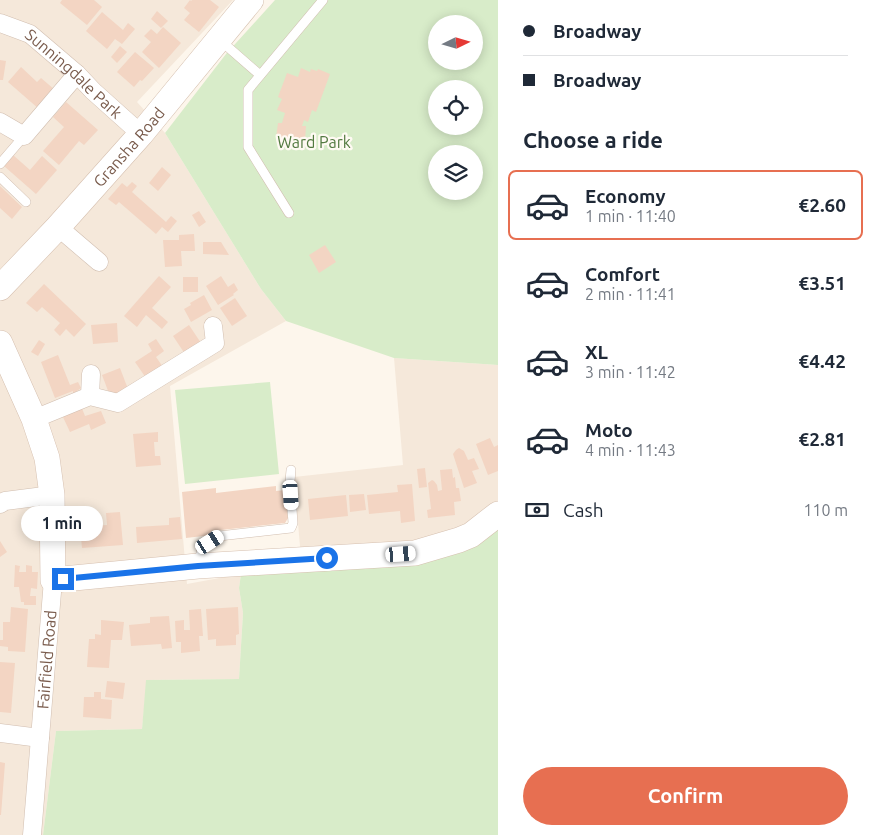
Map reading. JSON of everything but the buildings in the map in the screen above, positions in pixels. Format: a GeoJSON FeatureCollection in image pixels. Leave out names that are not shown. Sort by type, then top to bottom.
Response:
{"type":"FeatureCollection","features":[{"type":"Feature","properties":{"kind":"street","name":"Gransha Road"},"geometry":{"type":"LineString","coordinates":[[0,288],[58,228],[141,134],[251,0]]}},
{"type":"Feature","properties":{"kind":"street","name":"Sunningdale Park"},"geometry":{"type":"LineString","coordinates":[[0,23],[30,34],[77,74],[141,134]]}},
{"type":"Feature","properties":{"kind":"street"},"geometry":{"type":"LineString","coordinates":[[0,122],[24,136],[77,74]]}},
{"type":"Feature","properties":{"kind":"street"},"geometry":{"type":"LineString","coordinates":[[58,228],[99,262]]}},
{"type":"Feature","properties":{"kind":"street"},"geometry":{"type":"LineString","coordinates":[[34,419],[90,396],[118,403],[215,343],[213,326]]}},
{"type":"Feature","properties":{"kind":"street","name":"Fairfield Road"},"geometry":{"type":"LineString","coordinates":[[0,342],[34,419],[47,458],[52,495],[52,580],[32,835]]}},
{"type":"Feature","properties":{"kind":"street"},"geometry":{"type":"LineString","coordinates":[[90,396],[92,374]]}},
{"type":"Feature","properties":{"kind":"street"},"geometry":{"type":"LineString","coordinates":[[0,504],[5,500],[52,495]]}},
{"type":"Feature","properties":{"kind":"street"},"geometry":{"type":"LineString","coordinates":[[52,580],[198,566],[416,553],[471,535],[498,514]]}},
{"type":"Feature","properties":{"kind":"street"},"geometry":{"type":"LineString","coordinates":[[0,733],[40,738]]}},
{"type":"Feature","properties":{"kind":"lane"},"geometry":{"type":"LineString","coordinates":[[289,213],[248,147],[248,90],[323,0]]}},
{"type":"Feature","properties":{"kind":"lane"},"geometry":{"type":"LineString","coordinates":[[219,39],[260,75]]}},
{"type":"Feature","properties":{"kind":"lane"},"geometry":{"type":"LineString","coordinates":[[0,164],[24,136]]}},
{"type":"Feature","properties":{"kind":"lane"},"geometry":{"type":"LineString","coordinates":[[0,177],[26,202]]}},
{"type":"Feature","properties":{"kind":"lane"},"geometry":{"type":"LineString","coordinates":[[198,566],[202,547],[219,536],[291,528],[293,523],[291,470]]}},
{"type":"Feature","properties":{"kind":"shaded area"},"geometry":{"type":"Polygon","coordinates":[[[0,0],[233,0],[137,102],[165,133],[261,289],[286,321],[170,386],[187,584],[241,574],[239,588],[243,613],[239,679],[147,680],[142,729],[56,731],[43,835],[0,835],[0,0]]]}},
{"type":"Feature","properties":{"kind":"shaded area"},"geometry":{"type":"Polygon","coordinates":[[[394,358],[498,365],[498,523],[302,569],[294,477],[403,465],[394,358]]]}},
{"type":"Feature","properties":{"kind":"green space","name":"Ward Park"},"geometry":{"type":"Polygon","coordinates":[[[275,0],[498,0],[498,365],[394,358],[286,321],[261,289],[165,133],[226,54],[275,0]]]}},
{"type":"Feature","properties":{"kind":"green space"},"geometry":{"type":"Polygon","coordinates":[[[270,382],[279,474],[185,484],[175,390],[270,382]]]}},
{"type":"Feature","properties":{"kind":"green space"},"geometry":{"type":"Polygon","coordinates":[[[498,523],[498,835],[43,835],[56,731],[142,729],[146,680],[239,679],[243,613],[239,588],[241,574],[302,569],[498,523]]]}},
{"type":"Feature","properties":{"kind":"route"},"geometry":{"type":"LineString","coordinates":[[63,579],[198,566],[327,558]]}}]}
